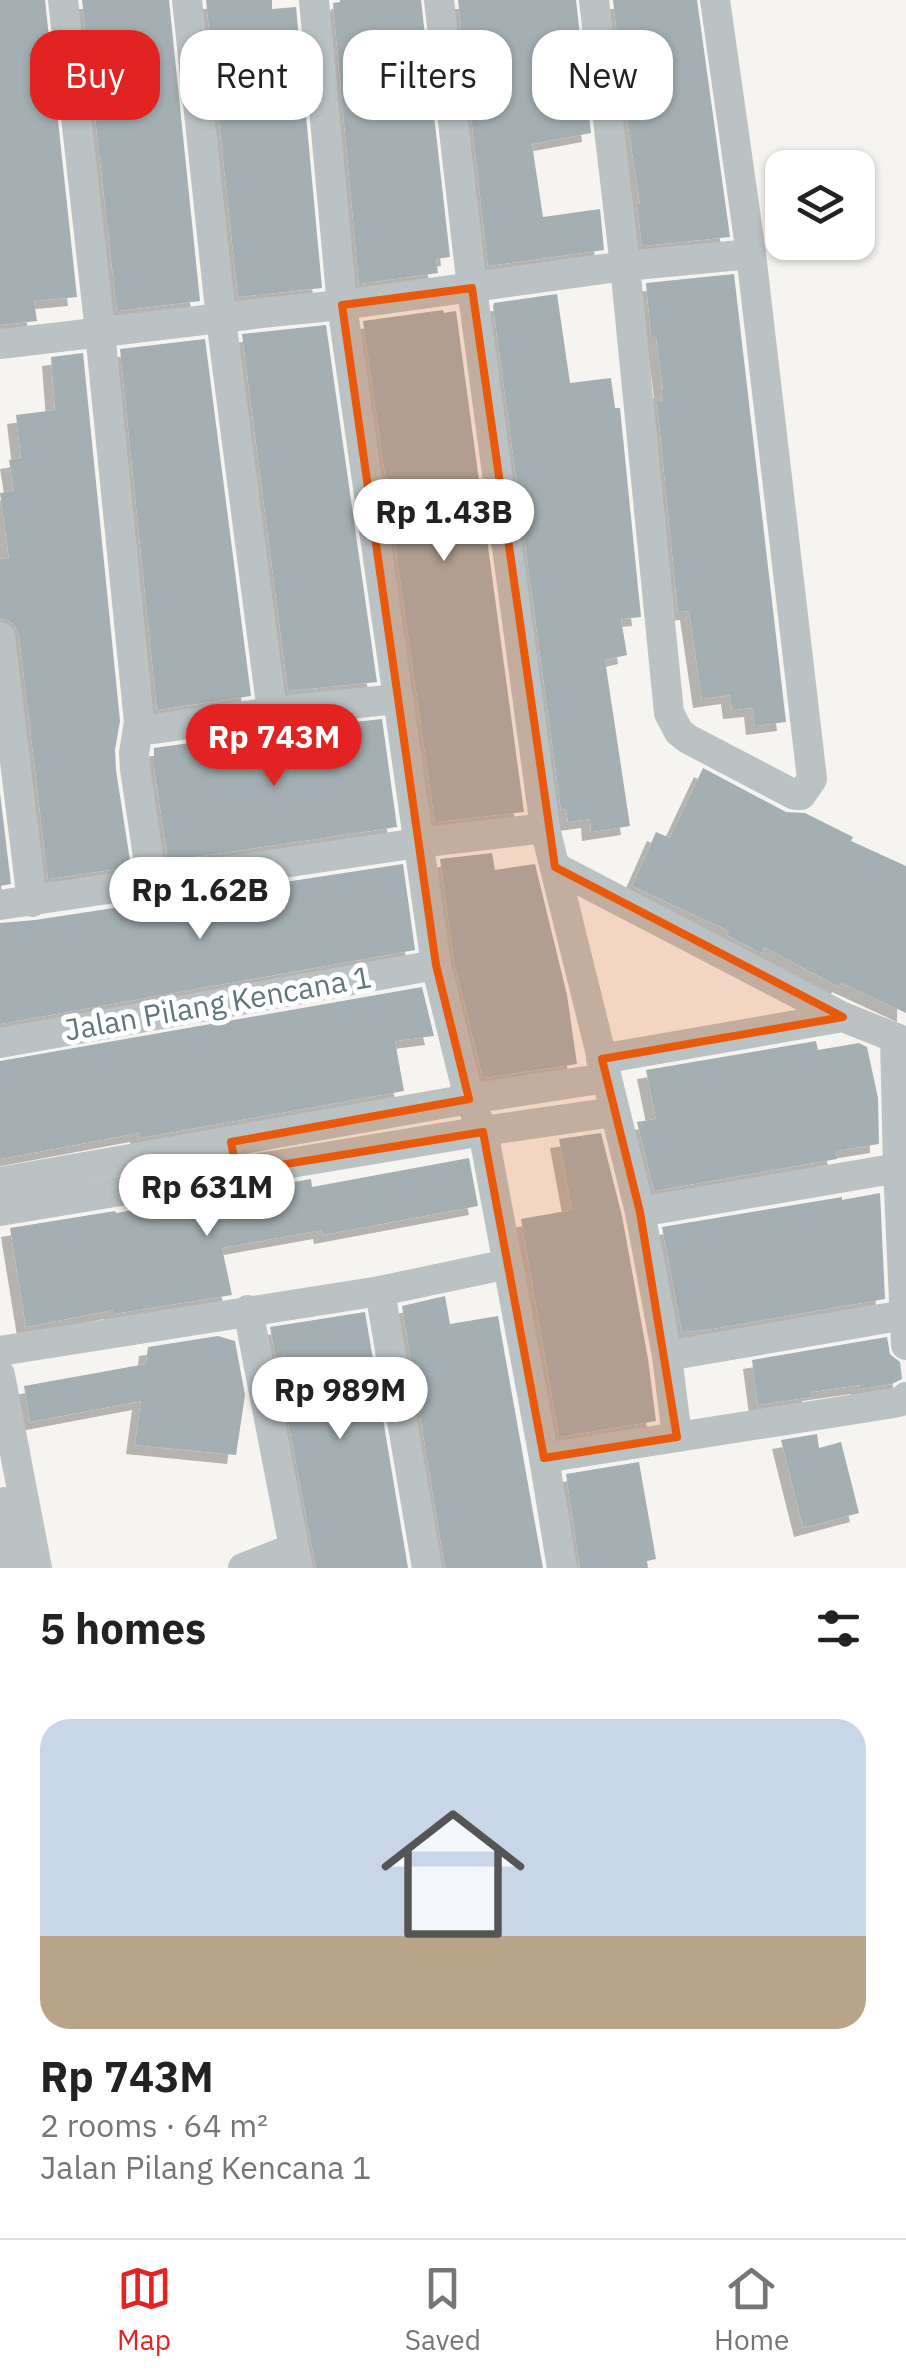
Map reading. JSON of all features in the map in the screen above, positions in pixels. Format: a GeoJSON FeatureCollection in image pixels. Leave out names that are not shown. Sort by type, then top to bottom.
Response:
{"type":"FeatureCollection","features":[{"type":"Feature","properties":{"kind":"street"},"geometry":{"type":"LineString","coordinates":[[63,0],[139,722],[135,768],[152,884]]}},
{"type":"Feature","properties":{"kind":"street"},"geometry":{"type":"LineString","coordinates":[[187,0],[220,319],[272,712]]}},
{"type":"Feature","properties":{"kind":"street"},"geometry":{"type":"LineString","coordinates":[[314,0],[342,306],[436,965],[468,1099],[483,1132],[562,1568]]}},
{"type":"Feature","properties":{"kind":"street"},"geometry":{"type":"LineString","coordinates":[[438,0],[472,288],[545,828],[640,1212],[668,1356],[677,1437]]}},
{"type":"Feature","properties":{"kind":"street"},"geometry":{"type":"LineString","coordinates":[[594,0],[625,266],[669,714],[688,739],[801,795],[812,779],[751,254],[715,0]]}},
{"type":"Feature","properties":{"kind":"street"},"geometry":{"type":"LineString","coordinates":[[0,344],[342,306],[625,266],[751,254]]}},
{"type":"Feature","properties":{"kind":"street"},"geometry":{"type":"LineString","coordinates":[[0,637],[32,902]]}},
{"type":"Feature","properties":{"kind":"street"},"geometry":{"type":"LineString","coordinates":[[139,722],[154,728],[397,699]]}},
{"type":"Feature","properties":{"kind":"street"},"geometry":{"type":"LineString","coordinates":[[0,905],[545,828]]}},
{"type":"Feature","properties":{"kind":"street"},"geometry":{"type":"LineString","coordinates":[[555,867],[843,1017],[900,1040],[898,1168],[905,1330],[668,1356]]}},
{"type":"Feature","properties":{"kind":"street","name":"Jalan Pilang Kencana 1"},"geometry":{"type":"LineString","coordinates":[[0,1043],[436,965]]}},
{"type":"Feature","properties":{"kind":"street"},"geometry":{"type":"LineString","coordinates":[[0,1211],[468,1099],[843,1017]]}},
{"type":"Feature","properties":{"kind":"street"},"geometry":{"type":"LineString","coordinates":[[0,1182],[483,1132],[614,1112]]}},
{"type":"Feature","properties":{"kind":"street"},"geometry":{"type":"LineString","coordinates":[[640,1212],[898,1168]]}},
{"type":"Feature","properties":{"kind":"street"},"geometry":{"type":"LineString","coordinates":[[0,1351],[380,1291],[508,1264]]}},
{"type":"Feature","properties":{"kind":"street"},"geometry":{"type":"LineString","coordinates":[[380,1291],[427,1568]]}},
{"type":"Feature","properties":{"kind":"street"},"geometry":{"type":"LineString","coordinates":[[243,1568],[296,1558],[248,1310]]}},
{"type":"Feature","properties":{"kind":"street"},"geometry":{"type":"LineString","coordinates":[[0,1375],[20,1562]]}},
{"type":"Feature","properties":{"kind":"street"},"geometry":{"type":"LineString","coordinates":[[544,1458],[894,1403],[906,1396]]}},
{"type":"Feature","properties":{"kind":"street"},"geometry":{"type":"LineString","coordinates":[[0,1482],[20,1562]]}},
{"type":"Feature","properties":{"kind":"highlighted area"},"geometry":{"type":"Polygon","coordinates":[[[472,288],[555,867],[843,1017],[602,1059],[640,1212],[677,1437],[544,1458],[483,1132],[237,1172],[231,1142],[469,1099],[436,965],[342,305],[472,288]]]}},
{"type":"Feature","properties":{"kind":"building"},"geometry":{"type":"Polygon","coordinates":[[[0,0],[45,0],[48,30],[30,30],[30,120],[58,120],[77,297],[34,301],[37,321],[0,325],[0,0]]]}},
{"type":"Feature","properties":{"kind":"building"},"geometry":{"type":"Polygon","coordinates":[[[82,0],[169,0],[200,301],[117,311],[96,120],[160,120],[160,30],[85,30],[82,0]]]}},
{"type":"Feature","properties":{"kind":"building"},"geometry":{"type":"Polygon","coordinates":[[[206,0],[272,0],[272,9],[296,7],[298,30],[209,30],[206,0]]]}},
{"type":"Feature","properties":{"kind":"building"},"geometry":{"type":"Polygon","coordinates":[[[421,0],[424,30],[343,30],[343,111],[333,3],[421,0]]]}},
{"type":"Feature","properties":{"kind":"building"},"geometry":{"type":"Polygon","coordinates":[[[458,0],[576,0],[579,30],[532,30],[532,120],[590,120],[591,133],[532,144],[543,217],[600,209],[604,250],[488,266],[472,120],[512,120],[512,30],[461,30],[458,0]]]}},
{"type":"Feature","properties":{"kind":"building"},"geometry":{"type":"Polygon","coordinates":[[[613,0],[697,0],[730,237],[642,246],[627,120],[673,120],[673,30],[617,30],[613,0]]]}},
{"type":"Feature","properties":{"kind":"building"},"geometry":{"type":"Polygon","coordinates":[[[219,120],[306,120],[322,288],[238,297],[219,120]]]}},
{"type":"Feature","properties":{"kind":"building"},"geometry":{"type":"Polygon","coordinates":[[[344,120],[435,120],[450,257],[436,259],[438,273],[359,284],[344,120]]]}},
{"type":"Feature","properties":{"kind":"building"},"geometry":{"type":"Polygon","coordinates":[[[734,274],[786,722],[755,726],[753,708],[732,710],[730,695],[702,699],[689,611],[678,612],[657,402],[662,402],[663,389],[656,336],[651,336],[646,283],[734,274]]]}},
{"type":"Feature","properties":{"kind":"building"},"geometry":{"type":"Polygon","coordinates":[[[557,294],[570,383],[611,378],[615,408],[620,408],[641,617],[621,619],[627,655],[605,660],[630,826],[591,832],[590,819],[568,822],[566,809],[561,810],[493,306],[557,294]]]}},
{"type":"Feature","properties":{"kind":"building"},"geometry":{"type":"Polygon","coordinates":[[[456,311],[524,812],[435,822],[363,321],[456,311]]]}},
{"type":"Feature","properties":{"kind":"building"},"geometry":{"type":"Polygon","coordinates":[[[326,325],[377,682],[288,691],[242,334],[326,325]]]}},
{"type":"Feature","properties":{"kind":"building"},"geometry":{"type":"Polygon","coordinates":[[[205,339],[251,696],[157,710],[120,349],[205,339]]]}},
{"type":"Feature","properties":{"kind":"building"},"geometry":{"type":"Polygon","coordinates":[[[83,353],[120,721],[116,770],[131,867],[48,879],[19,635],[14,625],[0,619],[0,559],[9,558],[0,493],[14,491],[9,460],[21,458],[16,415],[55,410],[51,357],[83,353]]]}},
{"type":"Feature","properties":{"kind":"building"},"geometry":{"type":"Polygon","coordinates":[[[382,719],[397,827],[168,861],[154,748],[382,719]]]}},
{"type":"Feature","properties":{"kind":"building"},"geometry":{"type":"Polygon","coordinates":[[[703,768],[786,812],[805,813],[853,837],[851,841],[906,866],[906,1013],[841,983],[839,987],[764,947],[762,953],[755,950],[727,935],[729,931],[632,886],[656,832],[670,838],[703,768]]]}},
{"type":"Feature","properties":{"kind":"building"},"geometry":{"type":"Polygon","coordinates":[[[0,793],[11,884],[0,886],[0,793]]]}},
{"type":"Feature","properties":{"kind":"building"},"geometry":{"type":"Polygon","coordinates":[[[492,853],[495,870],[535,864],[567,995],[577,1064],[483,1078],[454,961],[440,859],[492,853]]]}},
{"type":"Feature","properties":{"kind":"building"},"geometry":{"type":"Polygon","coordinates":[[[403,864],[415,950],[0,1024],[0,923],[403,864]]]}},
{"type":"Feature","properties":{"kind":"building"},"geometry":{"type":"Polygon","coordinates":[[[422,987],[434,1036],[395,1041],[404,1091],[0,1159],[0,1061],[422,987]]]}},
{"type":"Feature","properties":{"kind":"building"},"geometry":{"type":"Polygon","coordinates":[[[816,1041],[818,1050],[859,1043],[867,1047],[878,1098],[879,1144],[836,1151],[837,1159],[654,1191],[637,1122],[656,1119],[646,1070],[816,1041]]]}},
{"type":"Feature","properties":{"kind":"building"},"geometry":{"type":"Polygon","coordinates":[[[601,1133],[622,1216],[656,1421],[559,1437],[521,1219],[572,1210],[559,1139],[601,1133]]]}},
{"type":"Feature","properties":{"kind":"building"},"geometry":{"type":"Polygon","coordinates":[[[469,1158],[478,1206],[323,1235],[322,1230],[222,1248],[232,1295],[113,1314],[113,1310],[26,1327],[10,1228],[311,1179],[312,1187],[469,1158]]]}},
{"type":"Feature","properties":{"kind":"building"},"geometry":{"type":"Polygon","coordinates":[[[880,1193],[885,1299],[682,1332],[662,1227],[880,1193]]]}},
{"type":"Feature","properties":{"kind":"building"},"geometry":{"type":"Polygon","coordinates":[[[445,1296],[450,1324],[498,1316],[543,1568],[445,1568],[402,1306],[445,1296]]]}},
{"type":"Feature","properties":{"kind":"building"},"geometry":{"type":"Polygon","coordinates":[[[365,1312],[408,1568],[316,1568],[270,1327],[365,1312]]]}},
{"type":"Feature","properties":{"kind":"building"},"geometry":{"type":"Polygon","coordinates":[[[218,1336],[235,1341],[245,1395],[236,1455],[135,1445],[141,1401],[30,1422],[24,1386],[146,1364],[148,1347],[218,1336]]]}},
{"type":"Feature","properties":{"kind":"building"},"geometry":{"type":"Polygon","coordinates":[[[887,1337],[890,1354],[900,1362],[902,1379],[860,1389],[860,1385],[811,1392],[812,1397],[758,1405],[752,1360],[887,1337]]]}},
{"type":"Feature","properties":{"kind":"building"},"geometry":{"type":"Polygon","coordinates":[[[817,1434],[819,1448],[841,1442],[859,1513],[803,1528],[781,1440],[817,1434]]]}},
{"type":"Feature","properties":{"kind":"building"},"geometry":{"type":"Polygon","coordinates":[[[639,1462],[656,1559],[647,1561],[648,1568],[580,1568],[566,1474],[639,1462]]]}}]}
